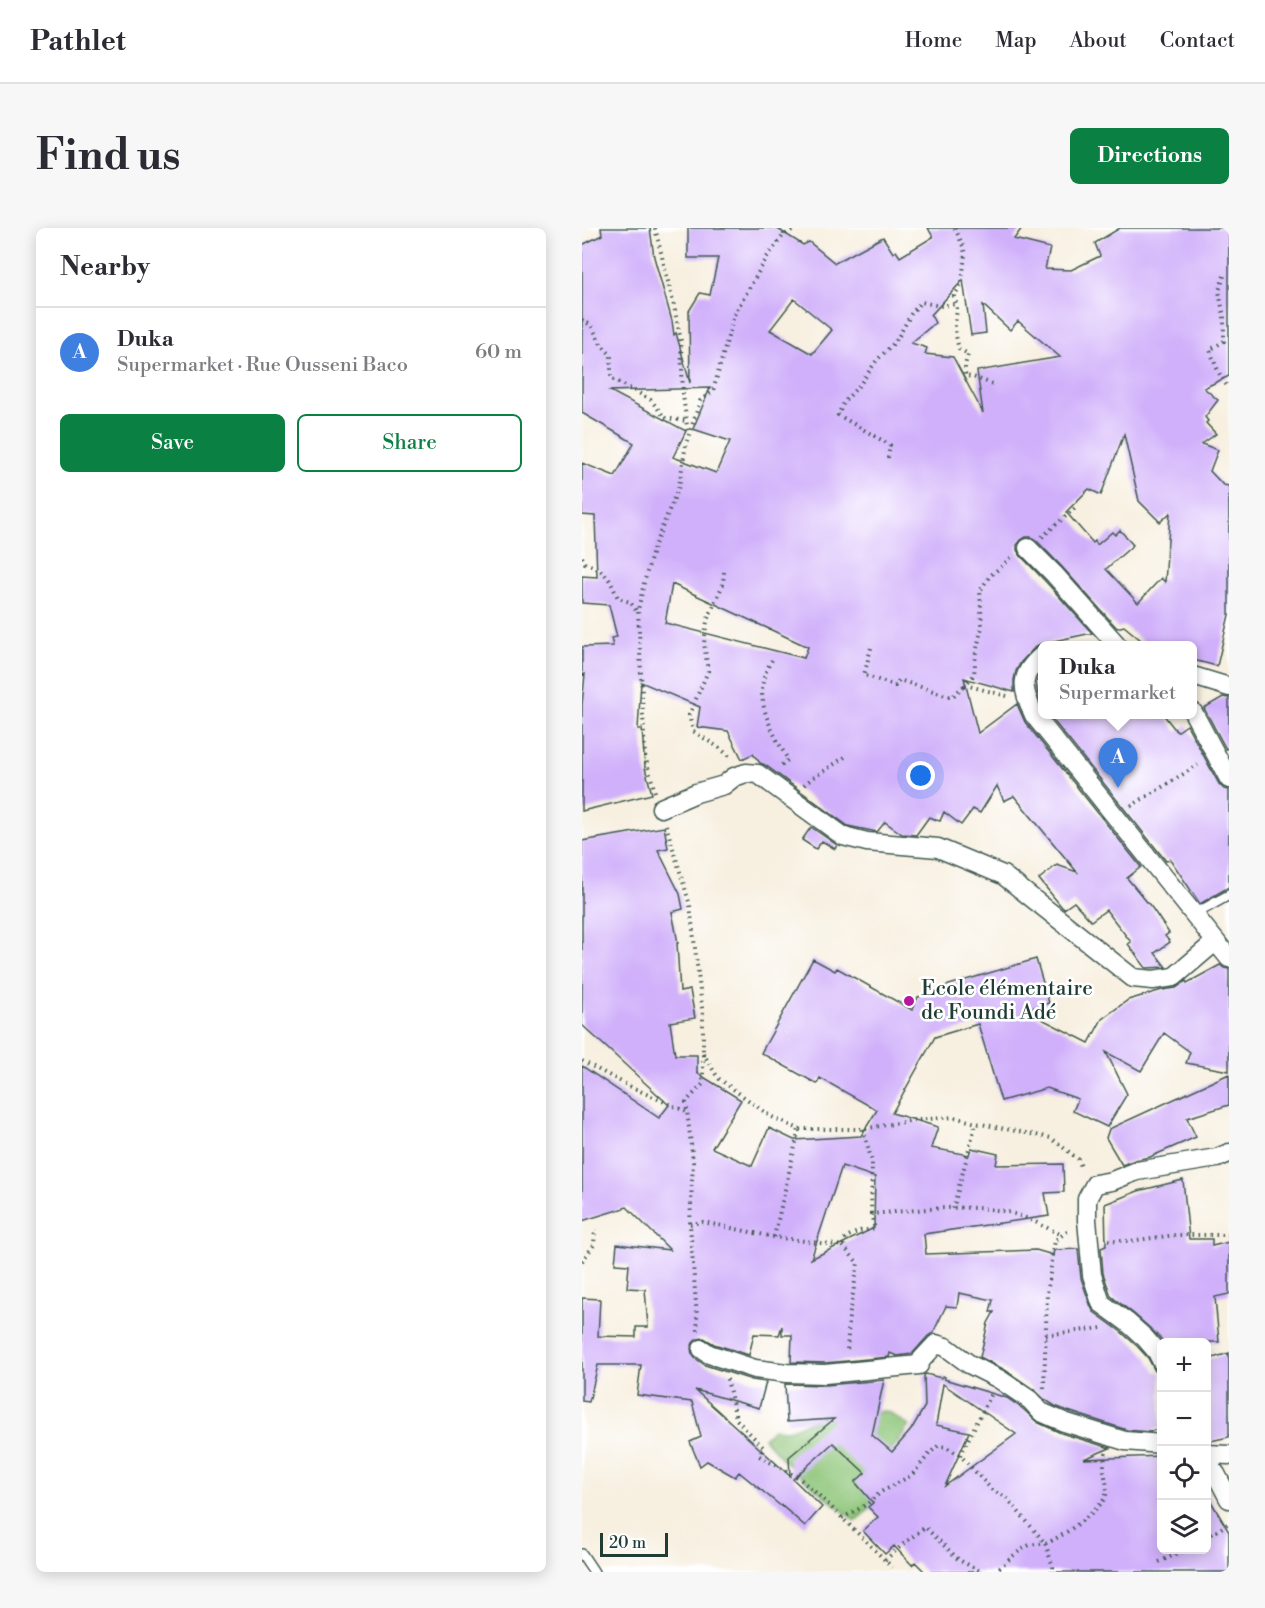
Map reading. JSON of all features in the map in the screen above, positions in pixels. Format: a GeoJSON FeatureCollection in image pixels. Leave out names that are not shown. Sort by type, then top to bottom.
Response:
{"type":"FeatureCollection","features":[{"type":"Feature","properties":{"kind":"street"},"geometry":{"type":"LineString","coordinates":[[1028,548],[1114,641]]}},
{"type":"Feature","properties":{"kind":"street"},"geometry":{"type":"LineString","coordinates":[[1038,659],[1033,663],[1023,681],[1034,715],[1229,958]]}},
{"type":"Feature","properties":{"kind":"street"},"geometry":{"type":"LineString","coordinates":[[1197,677],[1229,687]]}},
{"type":"Feature","properties":{"kind":"street"},"geometry":{"type":"LineString","coordinates":[[1196,719],[1229,779]]}},
{"type":"Feature","properties":{"kind":"street"},"geometry":{"type":"LineString","coordinates":[[661,808],[696,793],[724,785],[734,777],[746,773],[758,774],[843,836],[867,842],[938,848],[1003,875],[1132,978],[1153,980],[1174,977],[1215,942]]}},
{"type":"Feature","properties":{"kind":"street"},"geometry":{"type":"LineString","coordinates":[[1157,1352],[1127,1322],[1101,1303],[1092,1275],[1087,1199],[1095,1184],[1112,1181],[1137,1171],[1229,1154]]}},
{"type":"Feature","properties":{"kind":"street"},"geometry":{"type":"LineString","coordinates":[[702,1349],[709,1354],[754,1370],[825,1374],[919,1365],[936,1344],[946,1347],[969,1364],[999,1379],[1030,1400],[1041,1412],[1064,1422],[1125,1441],[1157,1444]]}},
{"type":"Feature","properties":{"kind":"street"},"geometry":{"type":"LineString","coordinates":[[1211,1454],[1229,1455]]}},
{"type":"Feature","properties":{"kind":"street"},"geometry":{"type":"LineString","coordinates":[[1211,1468],[1229,1499]]}},
{"type":"Feature","properties":{"kind":"lane"},"geometry":{"type":"LineString","coordinates":[[1193,915],[1229,895]]}},
{"type":"Feature","properties":{"kind":"lane"},"geometry":{"type":"LineString","coordinates":[[582,1554],[594,1572]]}},
{"type":"Feature","properties":{"kind":"path"},"geometry":{"type":"LineString","coordinates":[[655,228],[681,341],[683,394],[688,438]]}},
{"type":"Feature","properties":{"kind":"path"},"geometry":{"type":"LineString","coordinates":[[782,228],[783,236],[795,228]]}},
{"type":"Feature","properties":{"kind":"path"},"geometry":{"type":"LineString","coordinates":[[955,228],[964,254],[962,283],[954,296],[958,312],[955,324],[956,338],[959,349],[968,354],[965,376],[993,384]]}},
{"type":"Feature","properties":{"kind":"path"},"geometry":{"type":"LineString","coordinates":[[1224,276],[1219,291],[1224,318],[1224,340],[1210,350],[1229,388]]}},
{"type":"Feature","properties":{"kind":"path"},"geometry":{"type":"LineString","coordinates":[[888,458],[891,445],[838,415],[844,402],[896,340],[921,302],[940,306],[957,304]]}},
{"type":"Feature","properties":{"kind":"path"},"geometry":{"type":"LineString","coordinates":[[582,320],[591,326],[611,355],[611,378],[651,400],[666,418],[687,421]]}},
{"type":"Feature","properties":{"kind":"path"},"geometry":{"type":"LineString","coordinates":[[871,648],[864,675],[895,686],[899,680],[952,697],[974,675],[976,652],[982,627],[980,591],[989,578],[1014,555],[1028,548],[1076,507]]}},
{"type":"Feature","properties":{"kind":"path"},"geometry":{"type":"LineString","coordinates":[[582,557],[585,563],[607,576],[618,598],[630,602],[639,614]]}},
{"type":"Feature","properties":{"kind":"path"},"geometry":{"type":"LineString","coordinates":[[724,572],[723,584],[707,621],[704,643],[708,671],[689,715],[693,731],[721,749],[746,773]]}},
{"type":"Feature","properties":{"kind":"path"},"geometry":{"type":"LineString","coordinates":[[766,779],[788,760],[764,711],[762,690],[766,668],[772,660]]}},
{"type":"Feature","properties":{"kind":"path"},"geometry":{"type":"LineString","coordinates":[[965,685],[1016,698],[1026,696]]}},
{"type":"Feature","properties":{"kind":"path"},"geometry":{"type":"LineString","coordinates":[[1115,817],[1214,754]]}},
{"type":"Feature","properties":{"kind":"path"},"geometry":{"type":"LineString","coordinates":[[794,801],[807,782],[848,755]]}},
{"type":"Feature","properties":{"kind":"path"},"geometry":{"type":"LineString","coordinates":[[703,1053],[718,1078],[770,1116],[799,1129],[863,1129],[915,1120],[954,1117],[1051,1138],[1078,1160],[1092,1190]]}},
{"type":"Feature","properties":{"kind":"path"},"geometry":{"type":"LineString","coordinates":[[582,1061],[631,1087],[687,1112]]}},
{"type":"Feature","properties":{"kind":"path"},"geometry":{"type":"LineString","coordinates":[[953,1209],[976,1123]]}},
{"type":"Feature","properties":{"kind":"path"},"geometry":{"type":"LineString","coordinates":[[774,1237],[799,1129]]}},
{"type":"Feature","properties":{"kind":"path"},"geometry":{"type":"LineString","coordinates":[[843,1246],[846,1237],[860,1231],[875,1229],[871,1214],[872,1162],[863,1129]]}},
{"type":"Feature","properties":{"kind":"path"},"geometry":{"type":"LineString","coordinates":[[871,1214],[953,1209],[998,1210],[1031,1220],[1062,1235]]}},
{"type":"Feature","properties":{"kind":"path"},"geometry":{"type":"LineString","coordinates":[[1041,1412],[1045,1377],[1047,1294],[1054,1240],[1087,1220]]}},
{"type":"Feature","properties":{"kind":"path"},"geometry":{"type":"LineString","coordinates":[[690,1224],[703,1222],[774,1237],[843,1246],[858,1263],[847,1340],[847,1372]]}},
{"type":"Feature","properties":{"kind":"path"},"geometry":{"type":"LineString","coordinates":[[582,1261],[594,1245],[595,1228]]}},
{"type":"Feature","properties":{"kind":"path"},"geometry":{"type":"LineString","coordinates":[[1089,1240],[1129,1240],[1176,1235],[1229,1235]]}},
{"type":"Feature","properties":{"kind":"path"},"geometry":{"type":"LineString","coordinates":[[1046,1335],[1099,1329],[1127,1322]]}},
{"type":"Feature","properties":{"kind":"path"},"geometry":{"type":"LineString","coordinates":[[723,1358],[736,1419],[763,1447],[759,1456],[798,1478],[892,1567]]}},
{"type":"Feature","properties":{"kind":"path"},"geometry":{"type":"LineString","coordinates":[[960,1455],[999,1379]]}},
{"type":"Feature","properties":{"kind":"path"},"geometry":{"type":"LineString","coordinates":[[995,1572],[1030,1545],[1045,1543],[1080,1523],[1102,1504],[1106,1496],[1107,1485],[1104,1463],[1107,1448],[1125,1441]]}},
{"type":"Feature","properties":{"kind":"path"},"geometry":{"type":"LineString","coordinates":[[842,1518],[912,1474],[938,1446],[946,1447],[960,1455],[993,1491],[1006,1497],[1045,1543],[1053,1567],[1052,1572]]}},
{"type":"Feature","properties":{"kind":"path"},"geometry":{"type":"LineString","coordinates":[[1211,1535],[1229,1523]]}},
{"type":"Feature","properties":{"kind":"path"},"geometry":{"type":"LineString","coordinates":[[885,1560],[925,1527],[959,1560],[982,1572]]}},
{"type":"Feature","properties":{"kind":"path"},"geometry":{"type":"LineString","coordinates":[[1159,1562],[1176,1554]]}},
{"type":"Feature","properties":{"kind":"green space"},"geometry":{"type":"Polygon","coordinates":[[[889,1412],[909,1426],[888,1454],[895,1487],[855,1521],[819,1492],[764,1438],[773,1429],[788,1430],[825,1416],[889,1412]]]}},
{"type":"Feature","properties":{"kind":"building"},"geometry":{"type":"Polygon","coordinates":[[[601,228],[650,228],[654,257],[674,335],[676,333],[690,383],[689,311],[700,293],[710,295],[718,258],[688,258],[688,228],[776,228],[803,245],[809,242],[835,263],[883,237],[893,253],[896,251],[900,257],[933,237],[928,228],[1022,228],[1014,239],[1050,248],[1045,269],[1071,270],[1100,256],[1095,243],[1120,228],[1229,228],[1229,376],[1204,388],[1218,400],[1205,417],[1208,421],[1206,423],[1216,434],[1202,444],[1218,450],[1210,471],[1223,485],[1229,486],[1229,615],[1217,666],[1197,661],[1197,641],[1142,641],[1124,626],[1117,628],[1036,540],[1026,537],[1017,545],[1020,555],[1092,633],[1054,641],[1038,641],[1038,645],[1021,662],[1016,671],[1014,692],[964,678],[978,733],[1017,704],[1025,722],[1141,867],[1127,878],[1169,933],[1165,936],[1170,942],[1155,953],[1166,967],[1146,968],[1128,944],[1131,942],[1106,910],[1091,921],[1074,902],[1064,909],[1061,906],[1039,879],[1057,865],[1077,872],[1014,796],[1004,801],[997,786],[980,813],[973,809],[961,825],[944,812],[940,821],[929,817],[916,835],[902,834],[885,822],[877,832],[848,826],[760,763],[753,754],[742,759],[728,731],[697,727],[700,707],[641,682],[638,729],[642,729],[645,768],[652,794],[582,811],[582,705],[585,674],[582,675],[582,647],[613,646],[611,638],[617,637],[609,605],[582,603],[582,576],[597,577],[595,516],[582,515],[582,463],[615,476],[634,443],[582,413],[582,245],[602,235],[601,228]],[[963,280],[931,315],[935,323],[911,343],[927,348],[925,354],[953,357],[983,413],[977,371],[1060,357],[1018,321],[1010,330],[983,305],[986,333],[971,335],[963,280]],[[794,299],[770,330],[812,354],[832,330],[794,299]],[[710,388],[610,391],[686,431],[673,457],[716,473],[730,441],[693,429],[710,388]],[[1124,434],[1101,495],[1089,489],[1066,512],[1097,545],[1112,532],[1115,535],[1120,530],[1133,545],[1106,569],[1138,603],[1161,578],[1165,582],[1170,513],[1160,522],[1139,501],[1124,434]],[[672,584],[665,623],[804,658],[808,647],[672,584]]]}},
{"type":"Feature","properties":{"kind":"building"},"geometry":{"type":"Polygon","coordinates":[[[1223,697],[1229,698],[1229,747],[1226,749],[1204,708],[1223,697]]]}},
{"type":"Feature","properties":{"kind":"building"},"geometry":{"type":"Polygon","coordinates":[[[1052,719],[1167,719],[1177,732],[1187,725],[1219,784],[1229,790],[1229,887],[1200,904],[1170,859],[1166,861],[1052,719]]]}},
{"type":"Feature","properties":{"kind":"building"},"geometry":{"type":"Polygon","coordinates":[[[664,827],[668,848],[658,850],[680,894],[683,909],[672,912],[678,943],[680,992],[690,990],[695,1018],[670,1022],[675,1055],[697,1055],[697,1073],[741,1100],[712,1148],[752,1166],[769,1128],[794,1140],[861,1136],[877,1110],[820,1078],[817,1084],[761,1053],[813,959],[835,971],[837,968],[912,1010],[918,997],[940,991],[939,988],[1036,959],[1049,1003],[1024,1010],[1089,1043],[1102,1019],[1128,1000],[1176,988],[1220,965],[1229,969],[1229,1071],[1186,1063],[1190,1052],[1164,1033],[1141,1071],[1106,1052],[1127,1094],[1107,1127],[1073,1111],[1078,1099],[1047,1088],[1001,1101],[978,1024],[935,1037],[892,1113],[938,1127],[931,1148],[969,1155],[971,1148],[998,1154],[996,1165],[1063,1164],[1064,1192],[1045,1193],[1049,1216],[924,1234],[926,1254],[1036,1250],[1053,1255],[1054,1250],[1078,1249],[1081,1278],[1094,1312],[1137,1346],[1157,1372],[1157,1429],[1150,1432],[1127,1430],[1055,1406],[1005,1370],[980,1357],[988,1323],[994,1312],[990,1312],[993,1300],[959,1293],[957,1307],[946,1306],[933,1333],[912,1354],[897,1356],[890,1353],[889,1357],[825,1363],[791,1362],[792,1335],[782,1335],[782,1326],[779,1335],[754,1334],[749,1355],[714,1344],[704,1338],[697,1339],[691,1348],[695,1358],[705,1365],[752,1380],[766,1382],[759,1408],[695,1390],[790,1476],[789,1457],[834,1419],[787,1422],[785,1384],[826,1385],[884,1380],[872,1435],[892,1452],[911,1430],[925,1406],[924,1375],[941,1378],[943,1376],[944,1379],[1007,1398],[1037,1422],[1061,1433],[1110,1448],[1084,1459],[1157,1456],[1157,1554],[1211,1554],[1211,1501],[1229,1532],[1229,1572],[925,1572],[915,1562],[912,1565],[894,1546],[885,1554],[863,1531],[878,1517],[868,1507],[873,1503],[855,1482],[865,1473],[833,1443],[793,1479],[822,1507],[805,1526],[739,1472],[735,1477],[707,1461],[700,1466],[690,1442],[701,1437],[692,1402],[637,1395],[641,1365],[598,1365],[589,1402],[582,1401],[582,1298],[600,1299],[598,1336],[636,1337],[636,1327],[648,1327],[645,1289],[627,1288],[629,1265],[615,1264],[617,1244],[670,1250],[627,1207],[582,1221],[582,1066],[659,1118],[669,1105],[582,1025],[582,841],[664,827]],[[842,1166],[811,1259],[874,1228],[875,1177],[842,1166]],[[943,1384],[936,1425],[969,1432],[945,1486],[1016,1434],[943,1384]]]}},
{"type":"Feature","properties":{"kind":"building"},"geometry":{"type":"Polygon","coordinates":[[[811,827],[837,845],[835,849],[822,841],[816,849],[802,840],[811,827]]]}},
{"type":"Feature","properties":{"kind":"building"},"geometry":{"type":"Polygon","coordinates":[[[1229,1074],[1229,1105],[1187,1118],[1196,1137],[1150,1157],[1122,1165],[1106,1138],[1109,1129],[1229,1074]]]}},
{"type":"Feature","properties":{"kind":"building"},"geometry":{"type":"Polygon","coordinates":[[[1183,1180],[1189,1239],[1212,1239],[1212,1246],[1229,1242],[1229,1294],[1215,1297],[1219,1342],[1211,1342],[1211,1338],[1160,1338],[1111,1296],[1103,1273],[1101,1248],[1106,1246],[1105,1204],[1138,1191],[1183,1180]]]}},
{"type":"Feature","properties":{"kind":"building"},"geometry":{"type":"Polygon","coordinates":[[[1229,1353],[1229,1437],[1211,1441],[1211,1392],[1211,1358],[1229,1353]]]}},
{"type":"Feature","properties":{"kind":"place","name":"Duka"},"geometry":{"type":"Point","coordinates":[1118,788]}},
{"type":"Feature","properties":{"kind":"place","name":"Ecole élémentaire de Foundi Adé"},"geometry":{"type":"Point","coordinates":[909,1001]}}]}
